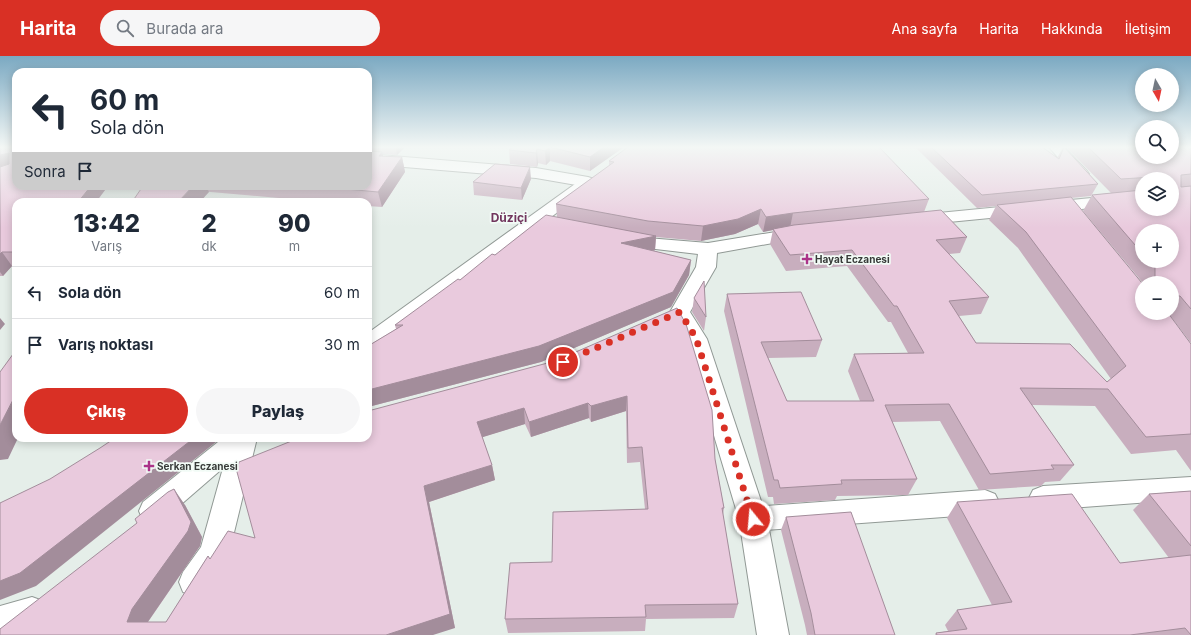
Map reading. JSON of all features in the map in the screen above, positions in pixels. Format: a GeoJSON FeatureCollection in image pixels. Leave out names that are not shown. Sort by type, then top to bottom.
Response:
{"type":"FeatureCollection","features":[{"type":"Feature","properties":{"kind":"street"},"geometry":{"type":"LineString","coordinates":[[372,341],[594,177],[551,174]]}},
{"type":"Feature","properties":{"kind":"street"},"geometry":{"type":"LineString","coordinates":[[1081,174],[1098,192]]}},
{"type":"Feature","properties":{"kind":"street"},"geometry":{"type":"LineString","coordinates":[[901,222],[1067,205],[1098,192],[1135,197]]}},
{"type":"Feature","properties":{"kind":"street"},"geometry":{"type":"LineString","coordinates":[[1067,205],[1082,223]]}},
{"type":"Feature","properties":{"kind":"street"},"geometry":{"type":"LineString","coordinates":[[535,221],[558,225]]}},
{"type":"Feature","properties":{"kind":"street"},"geometry":{"type":"LineString","coordinates":[[610,236],[647,243],[708,249],[814,232]]}},
{"type":"Feature","properties":{"kind":"street"},"geometry":{"type":"LineString","coordinates":[[708,249],[706,267],[669,316],[696,338],[753,519],[772,635]]}},
{"type":"Feature","properties":{"kind":"street"},"geometry":{"type":"LineString","coordinates":[[134,528],[238,442]]}},
{"type":"Feature","properties":{"kind":"street"},"geometry":{"type":"LineString","coordinates":[[180,603],[214,552],[242,442]]}},
{"type":"Feature","properties":{"kind":"street"},"geometry":{"type":"LineString","coordinates":[[753,519],[1191,488]]}},
{"type":"Feature","properties":{"kind":"street"},"geometry":{"type":"LineString","coordinates":[[0,622],[41,605],[2,635]]}},
{"type":"Feature","properties":{"kind":"building"},"geometry":{"type":"Polygon","coordinates":[[[0,174],[12,174],[12,190],[88,190],[81,198],[12,198],[12,252],[2,252],[0,254],[0,174]]]}},
{"type":"Feature","properties":{"kind":"building"},"geometry":{"type":"Polygon","coordinates":[[[372,174],[390,174],[378,192],[356,190],[372,190],[372,174]]]}},
{"type":"Feature","properties":{"kind":"building"},"geometry":{"type":"Polygon","coordinates":[[[483,174],[527,174],[521,188],[473,182],[483,174]]]}},
{"type":"Feature","properties":{"kind":"building"},"geometry":{"type":"Polygon","coordinates":[[[597,174],[905,174],[929,199],[766,217],[761,209],[738,219],[703,226],[648,221],[556,204],[597,174]]]}},
{"type":"Feature","properties":{"kind":"building"},"geometry":{"type":"Polygon","coordinates":[[[960,174],[1089,174],[1098,184],[982,195],[960,174]]]}},
{"type":"Feature","properties":{"kind":"building"},"geometry":{"type":"Polygon","coordinates":[[[1116,174],[1135,174],[1135,178],[1121,179],[1116,174]]]}},
{"type":"Feature","properties":{"kind":"building"},"geometry":{"type":"Polygon","coordinates":[[[1179,174],[1191,174],[1181,175],[1181,187],[1191,186],[1191,309],[1179,296],[1179,276],[1155,276],[1155,268],[1179,268],[1179,224],[1135,224],[1135,245],[1092,195],[1135,191],[1135,216],[1179,216],[1179,174]]]}},
{"type":"Feature","properties":{"kind":"building"},"geometry":{"type":"Polygon","coordinates":[[[140,190],[189,190],[182,198],[135,198],[140,190]]]}},
{"type":"Feature","properties":{"kind":"building"},"geometry":{"type":"Polygon","coordinates":[[[1071,197],[1136,276],[1135,276],[1135,320],[1173,320],[1191,344],[1191,434],[1146,437],[1108,389],[1020,388],[1074,465],[1051,465],[1054,469],[990,474],[949,404],[885,405],[917,479],[841,480],[842,484],[780,488],[778,480],[774,480],[727,294],[801,292],[822,340],[761,342],[787,401],[874,401],[854,354],[924,353],[897,306],[894,306],[852,250],[790,255],[773,229],[794,225],[941,210],[967,237],[936,240],[989,297],[949,301],[976,343],[1070,344],[1107,382],[1126,366],[1026,232],[997,205],[1071,197]]]}},
{"type":"Feature","properties":{"kind":"building"},"geometry":{"type":"Polygon","coordinates":[[[546,215],[656,236],[621,243],[691,260],[673,292],[539,346],[372,389],[372,344],[403,325],[395,325],[458,279],[460,280],[492,254],[495,255],[546,215]]]}},
{"type":"Feature","properties":{"kind":"building"},"geometry":{"type":"Polygon","coordinates":[[[704,281],[706,317],[694,298],[704,281]]]}},
{"type":"Feature","properties":{"kind":"building"},"geometry":{"type":"Polygon","coordinates":[[[677,308],[686,324],[712,410],[715,459],[724,508],[722,508],[738,604],[645,605],[646,617],[505,619],[510,563],[552,562],[553,512],[648,509],[642,447],[628,448],[627,396],[591,406],[588,403],[529,422],[524,408],[477,422],[492,465],[424,486],[450,614],[386,635],[0,635],[0,629],[137,523],[135,519],[168,492],[174,489],[191,522],[188,531],[132,609],[127,622],[166,622],[208,556],[210,559],[228,531],[255,538],[237,472],[239,462],[289,442],[372,442],[372,410],[555,361],[677,308]]]}},
{"type":"Feature","properties":{"kind":"building"},"geometry":{"type":"Polygon","coordinates":[[[12,356],[12,402],[0,425],[0,372],[12,356]]]}},
{"type":"Feature","properties":{"kind":"building"},"geometry":{"type":"Polygon","coordinates":[[[109,442],[189,442],[20,573],[0,581],[0,503],[50,479],[109,442]]]}},
{"type":"Feature","properties":{"kind":"building"},"geometry":{"type":"Polygon","coordinates":[[[1191,491],[1191,546],[1149,494],[1191,491]]]}},
{"type":"Feature","properties":{"kind":"building"},"geometry":{"type":"Polygon","coordinates":[[[1072,494],[1120,563],[1191,555],[1191,635],[1185,628],[1130,635],[937,635],[936,633],[967,629],[957,610],[1012,602],[957,502],[1072,494]]]}},
{"type":"Feature","properties":{"kind":"building"},"geometry":{"type":"Polygon","coordinates":[[[851,512],[895,635],[815,635],[811,613],[786,517],[851,512]]]}},
{"type":"Feature","properties":{"kind":"place","name":"Hayat Eczanesi"},"geometry":{"type":"Point","coordinates":[807,259]}},
{"type":"Feature","properties":{"kind":"place","name":"Serkan Eczanesi"},"geometry":{"type":"Point","coordinates":[149,466]}},
{"type":"Feature","properties":{"kind":"district","name":"Düziçi"},"geometry":{"type":"Point","coordinates":[509,218]}},
{"type":"Feature","properties":{"kind":"route"},"geometry":{"type":"LineString","coordinates":[[563,362],[680,312],[696,338],[753,519]]}}]}
